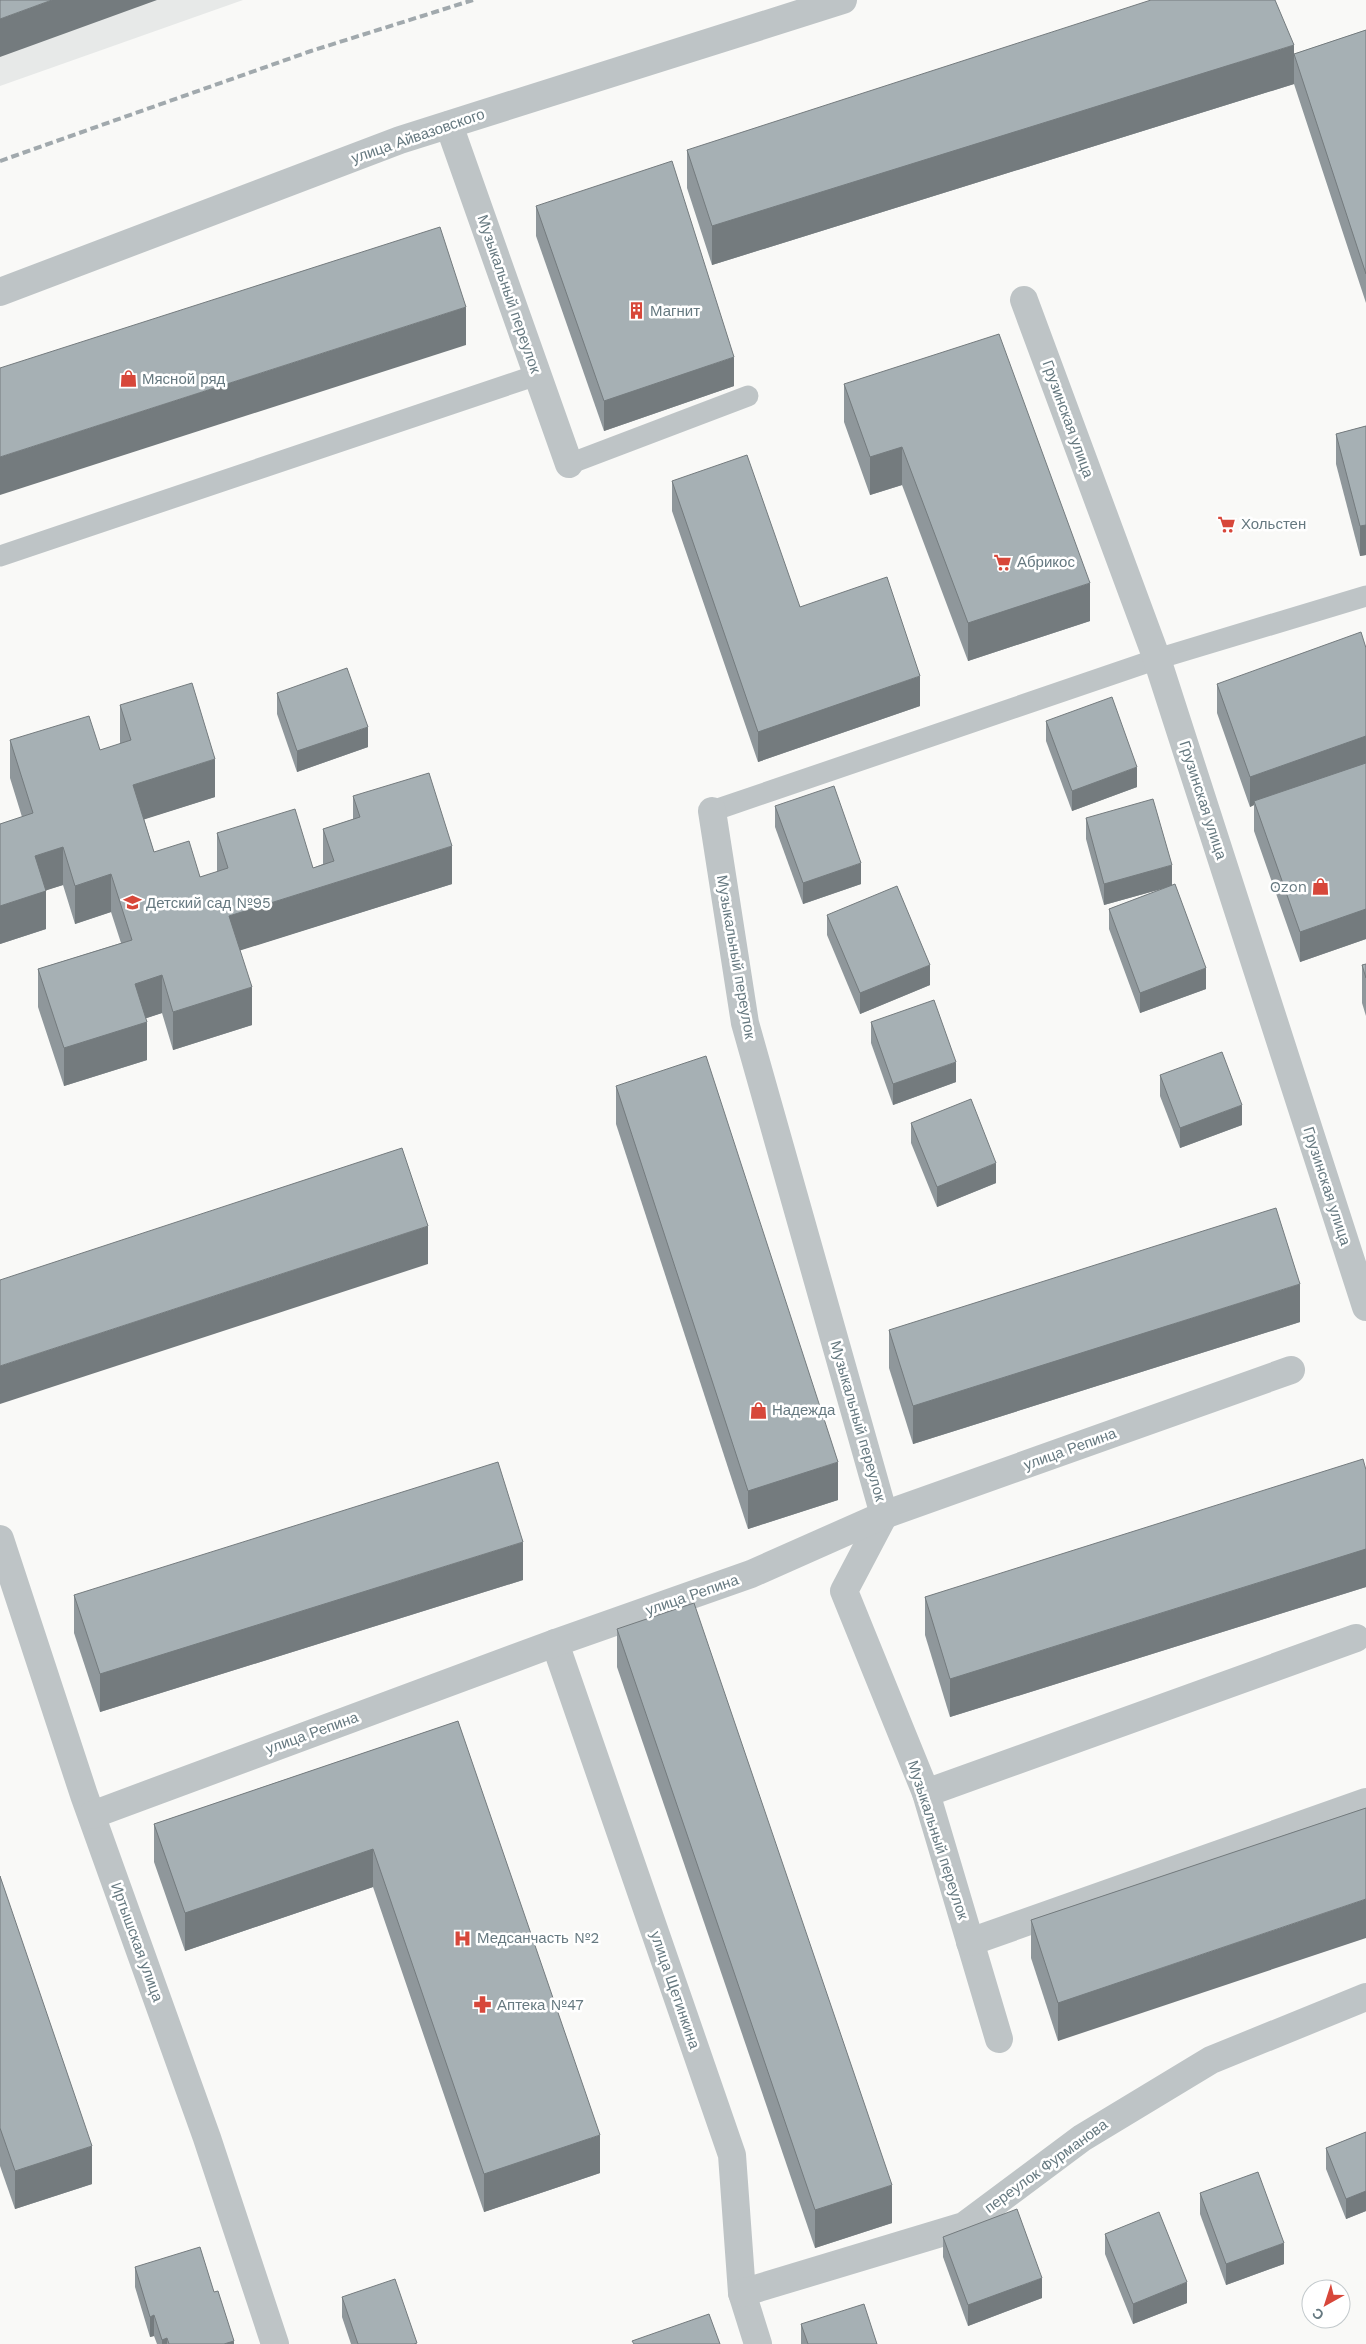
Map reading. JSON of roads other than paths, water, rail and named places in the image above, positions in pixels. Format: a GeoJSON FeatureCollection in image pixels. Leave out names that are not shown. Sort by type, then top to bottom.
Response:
{"type":"FeatureCollection","features":[{"type":"Feature","properties":{"kind":"street","name":"улица Айвазовского"},"geometry":{"type":"LineString","coordinates":[[0,292],[400,140],[843,0]]}},
{"type":"Feature","properties":{"kind":"street","name":"Музыкальный переулок"},"geometry":{"type":"LineString","coordinates":[[449,125],[569,464]]}},
{"type":"Feature","properties":{"kind":"street","name":"Грузинская улица"},"geometry":{"type":"LineString","coordinates":[[1024,300],[1157,659],[1366,1307]]}},
{"type":"Feature","properties":{"kind":"street","name":"Музыкальный переулок"},"geometry":{"type":"LineString","coordinates":[[712,812],[745,1022],[884,1516],[844,1592],[926,1793],[998,2039]]}},
{"type":"Feature","properties":{"kind":"street","name":"улица Репина"},"geometry":{"type":"LineString","coordinates":[[92,1815],[555,1643],[752,1574],[884,1516],[1291,1370]]}},
{"type":"Feature","properties":{"kind":"street","name":"Иртышская улица"},"geometry":{"type":"LineString","coordinates":[[0,1539],[92,1815],[203,2128],[275,2344]]}},
{"type":"Feature","properties":{"kind":"street"},"geometry":{"type":"LineString","coordinates":[[926,1793],[1356,1638]]}},
{"type":"Feature","properties":{"kind":"street","name":"улица Щетинкина"},"geometry":{"type":"LineString","coordinates":[[555,1643],[732,2155],[742,2293],[758,2344]]}},
{"type":"Feature","properties":{"kind":"street"},"geometry":{"type":"LineString","coordinates":[[970,1942],[1366,1802]]}},
{"type":"Feature","properties":{"kind":"street","name":"переулок Фурманова"},"geometry":{"type":"LineString","coordinates":[[742,2293],[964,2226],[1082,2138],[1211,2060],[1366,1997]]}},
{"type":"Feature","properties":{"kind":"lane"},"geometry":{"type":"LineString","coordinates":[[0,556],[537,375]]}},
{"type":"Feature","properties":{"kind":"lane"},"geometry":{"type":"LineString","coordinates":[[569,464],[748,396]]}},
{"type":"Feature","properties":{"kind":"lane"},"geometry":{"type":"LineString","coordinates":[[712,812],[1157,659],[1366,596]]}},
{"type":"Feature","properties":{"kind":"railway"},"geometry":{"type":"LineString","coordinates":[[0,161],[311,51],[473,0]]}},
{"type":"Feature","properties":{"kind":"place","name":"Магнит"},"geometry":{"type":"Point","coordinates":[636,311]}},
{"type":"Feature","properties":{"kind":"place","name":"Мясной ряд"},"geometry":{"type":"Point","coordinates":[128,379]}},
{"type":"Feature","properties":{"kind":"place","name":"Хольстен"},"geometry":{"type":"Point","coordinates":[1227,524]}},
{"type":"Feature","properties":{"kind":"place","name":"Абрикос"},"geometry":{"type":"Point","coordinates":[1003,562]}},
{"type":"Feature","properties":{"kind":"place","name":"Ozon"},"geometry":{"type":"Point","coordinates":[1321,887]}},
{"type":"Feature","properties":{"kind":"place","name":"Детский сад №95"},"geometry":{"type":"Point","coordinates":[132,903]}},
{"type":"Feature","properties":{"kind":"place","name":"Надежда"},"geometry":{"type":"Point","coordinates":[758,1410]}},
{"type":"Feature","properties":{"kind":"place","name":"Медсанчасть №2"},"geometry":{"type":"Point","coordinates":[463,1938]}},
{"type":"Feature","properties":{"kind":"place","name":"Аптека №47"},"geometry":{"type":"Point","coordinates":[483,2005]}}]}
